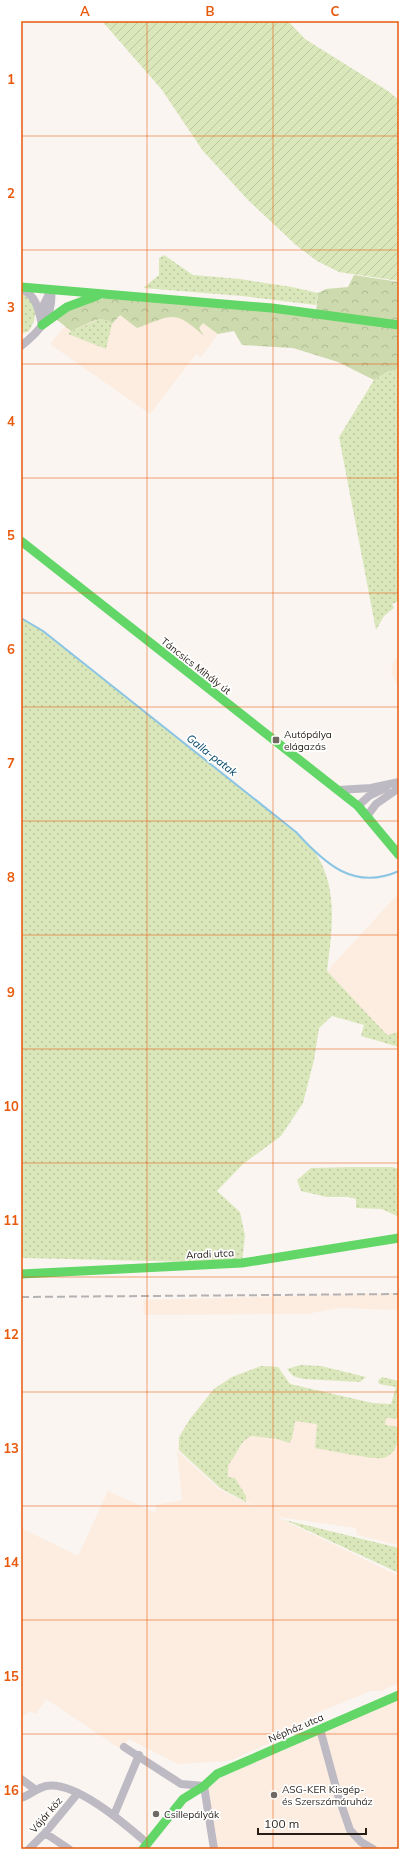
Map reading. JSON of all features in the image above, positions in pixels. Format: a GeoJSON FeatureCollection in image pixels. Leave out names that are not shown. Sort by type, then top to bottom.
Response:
{"type":"FeatureCollection","features":[{"type":"Feature","properties":{"kind":"street"},"geometry":{"type":"LineString","coordinates":[[21,288],[285,309],[349,316],[399,325]]}},
{"type":"Feature","properties":{"kind":"street"},"geometry":{"type":"LineString","coordinates":[[21,288],[26,290],[37,303],[42,325]]}},
{"type":"Feature","properties":{"kind":"street"},"geometry":{"type":"LineString","coordinates":[[42,325],[42,308],[51,290]]}},
{"type":"Feature","properties":{"kind":"street"},"geometry":{"type":"LineString","coordinates":[[21,346],[34,336],[42,325],[50,321],[63,309],[81,300],[104,295]]}},
{"type":"Feature","properties":{"kind":"street","name":"Táncsics Mihály út"},"geometry":{"type":"LineString","coordinates":[[21,541],[358,806],[399,856]]}},
{"type":"Feature","properties":{"kind":"street"},"geometry":{"type":"LineString","coordinates":[[338,790],[397,785]]}},
{"type":"Feature","properties":{"kind":"street"},"geometry":{"type":"LineString","coordinates":[[358,806],[369,796],[397,785]]}},
{"type":"Feature","properties":{"kind":"street"},"geometry":{"type":"LineString","coordinates":[[367,816],[376,804],[397,785]]}},
{"type":"Feature","properties":{"kind":"street","name":"Aradi utca"},"geometry":{"type":"LineString","coordinates":[[21,1274],[242,1263],[399,1238]]}},
{"type":"Feature","properties":{"kind":"street","name":"Népház utca"},"geometry":{"type":"LineString","coordinates":[[145,1846],[183,1799],[204,1786],[217,1774],[399,1695]]}},
{"type":"Feature","properties":{"kind":"street"},"geometry":{"type":"LineString","coordinates":[[320,1730],[338,1795],[350,1830],[361,1842],[373,1849]]}},
{"type":"Feature","properties":{"kind":"street"},"geometry":{"type":"LineString","coordinates":[[124,1747],[181,1784],[204,1786],[214,1849]]}},
{"type":"Feature","properties":{"kind":"street"},"geometry":{"type":"LineString","coordinates":[[114,1815],[138,1755]]}},
{"type":"Feature","properties":{"kind":"street"},"geometry":{"type":"LineString","coordinates":[[21,1779],[36,1790]]}},
{"type":"Feature","properties":{"kind":"street"},"geometry":{"type":"LineString","coordinates":[[21,1798],[47,1786],[58,1787],[78,1793],[114,1815],[145,1846]]}},
{"type":"Feature","properties":{"kind":"street","name":"Vájár köz"},"geometry":{"type":"LineString","coordinates":[[29,1849],[45,1833],[78,1793]]}},
{"type":"Feature","properties":{"kind":"street"},"geometry":{"type":"LineString","coordinates":[[45,1833],[69,1849]]}},
{"type":"Feature","properties":{"kind":"shaded area"},"geometry":{"type":"Polygon","coordinates":[[[117,304],[216,324],[218,334],[201,357],[196,354],[150,414],[50,344],[65,326],[56,319],[117,304]]]}},
{"type":"Feature","properties":{"kind":"shaded area"},"geometry":{"type":"Polygon","coordinates":[[[394,659],[399,659],[399,688],[391,673],[394,659]]]}},
{"type":"Feature","properties":{"kind":"shaded area"},"geometry":{"type":"Polygon","coordinates":[[[399,893],[399,1032],[387,1036],[327,971],[399,893]]]}},
{"type":"Feature","properties":{"kind":"shaded area"},"geometry":{"type":"Polygon","coordinates":[[[398,1293],[398,1310],[338,1308],[307,1314],[144,1315],[143,1300],[398,1293]]]}},
{"type":"Feature","properties":{"kind":"shaded area"},"geometry":{"type":"Polygon","coordinates":[[[261,1366],[278,1367],[290,1384],[372,1403],[399,1405],[399,1542],[394,1544],[357,1535],[356,1528],[277,1517],[220,1488],[178,1450],[179,1437],[190,1419],[214,1389],[232,1377],[261,1366]]]}},
{"type":"Feature","properties":{"kind":"shaded area"},"geometry":{"type":"Polygon","coordinates":[[[177,1451],[219,1489],[399,1576],[399,1683],[381,1691],[371,1691],[317,1713],[307,1726],[294,1731],[285,1727],[278,1733],[277,1740],[229,1761],[178,1764],[129,1739],[122,1750],[46,1699],[36,1714],[30,1711],[21,1718],[21,1528],[78,1556],[108,1491],[156,1513],[156,1505],[182,1500],[177,1451]]]}},
{"type":"Feature","properties":{"kind":"shaded area"},"geometry":{"type":"Polygon","coordinates":[[[399,1693],[399,1849],[214,1849],[204,1786],[399,1693]]]}},
{"type":"Feature","properties":{"kind":"green space"},"geometry":{"type":"Polygon","coordinates":[[[102,21],[288,21],[305,39],[388,91],[399,100],[399,281],[339,272],[317,261],[297,246],[248,200],[203,151],[162,90],[102,21]]]}},
{"type":"Feature","properties":{"kind":"green space"},"geometry":{"type":"Polygon","coordinates":[[[164,255],[193,275],[240,279],[292,287],[318,293],[316,305],[242,296],[143,288],[159,275],[159,258],[164,255]]]}},
{"type":"Feature","properties":{"kind":"green space"},"geometry":{"type":"Polygon","coordinates":[[[354,275],[399,282],[399,369],[387,372],[374,380],[338,362],[293,348],[242,345],[234,331],[218,334],[203,323],[199,328],[204,336],[194,327],[179,318],[166,318],[137,328],[120,315],[112,324],[109,321],[100,319],[71,331],[56,319],[69,308],[109,297],[316,312],[318,293],[326,289],[348,287],[354,275]]]}},
{"type":"Feature","properties":{"kind":"green space"},"geometry":{"type":"Polygon","coordinates":[[[21,292],[32,298],[35,316],[33,324],[28,332],[21,333],[21,292]]]}},
{"type":"Feature","properties":{"kind":"green space"},"geometry":{"type":"Polygon","coordinates":[[[100,319],[109,321],[112,324],[106,349],[68,334],[71,331],[100,319]]]}},
{"type":"Feature","properties":{"kind":"green space"},"geometry":{"type":"Polygon","coordinates":[[[399,369],[399,601],[392,604],[394,608],[384,616],[376,630],[339,437],[374,380],[387,372],[399,369]]]}},
{"type":"Feature","properties":{"kind":"green space"},"geometry":{"type":"Polygon","coordinates":[[[21,618],[43,631],[296,832],[311,847],[323,866],[331,895],[332,925],[327,971],[387,1035],[399,1032],[399,1047],[361,1036],[364,1025],[332,1016],[319,1028],[314,1060],[303,1103],[281,1136],[243,1164],[217,1191],[240,1212],[245,1236],[242,1263],[21,1258],[21,618]]]}},
{"type":"Feature","properties":{"kind":"green space"},"geometry":{"type":"Polygon","coordinates":[[[392,1167],[399,1169],[399,1217],[382,1209],[356,1208],[356,1199],[348,1197],[327,1197],[301,1191],[297,1180],[311,1168],[392,1167]]]}},
{"type":"Feature","properties":{"kind":"green space"},"geometry":{"type":"Polygon","coordinates":[[[300,1365],[321,1366],[366,1377],[360,1382],[303,1379],[293,1376],[287,1369],[300,1365]]]}},
{"type":"Feature","properties":{"kind":"green space"},"geometry":{"type":"Polygon","coordinates":[[[261,1366],[278,1367],[290,1384],[372,1403],[391,1404],[396,1387],[379,1384],[378,1381],[382,1377],[399,1381],[399,1419],[386,1418],[385,1425],[399,1427],[398,1441],[394,1450],[388,1456],[379,1458],[315,1448],[317,1424],[295,1421],[292,1439],[289,1443],[277,1439],[251,1436],[241,1444],[228,1467],[228,1477],[235,1478],[246,1496],[246,1502],[220,1488],[179,1450],[179,1437],[190,1419],[214,1389],[232,1377],[261,1366]]]}},
{"type":"Feature","properties":{"kind":"green space"},"geometry":{"type":"Polygon","coordinates":[[[285,1520],[399,1548],[399,1573],[285,1520]]]}},
{"type":"Feature","properties":{"kind":"waterway","name":"Galla-patak"},"geometry":{"type":"LineString","coordinates":[[21,618],[43,631],[296,832],[329,864],[354,876],[368,878],[383,876],[399,871]]}},
{"type":"Feature","properties":{"kind":"railway"},"geometry":{"type":"LineString","coordinates":[[21,1297],[399,1294]]}},
{"type":"Feature","properties":{"kind":"traffic: fast"},"geometry":{"type":"LineString","coordinates":[[21,287],[272,308],[399,325]]}},
{"type":"Feature","properties":{"kind":"traffic: fast"},"geometry":{"type":"LineString","coordinates":[[42,325],[67,307],[99,295]]}},
{"type":"Feature","properties":{"kind":"traffic: fast"},"geometry":{"type":"LineString","coordinates":[[21,541],[358,806],[399,855]]}},
{"type":"Feature","properties":{"kind":"traffic: fast"},"geometry":{"type":"LineString","coordinates":[[21,1274],[242,1263],[399,1238]]}},
{"type":"Feature","properties":{"kind":"traffic: fast"},"geometry":{"type":"LineString","coordinates":[[143,1849],[183,1799],[204,1786],[217,1774],[399,1695]]}},
{"type":"Feature","properties":{"kind":"place","name":"Autópálya elágazás"},"geometry":{"type":"Point","coordinates":[276,740]}},
{"type":"Feature","properties":{"kind":"place","name":"ASG-KER Kisgép- és Szerszámáruház"},"geometry":{"type":"Point","coordinates":[274,1795]}},
{"type":"Feature","properties":{"kind":"place","name":"Csillepályák"},"geometry":{"type":"Point","coordinates":[156,1814]}}]}
